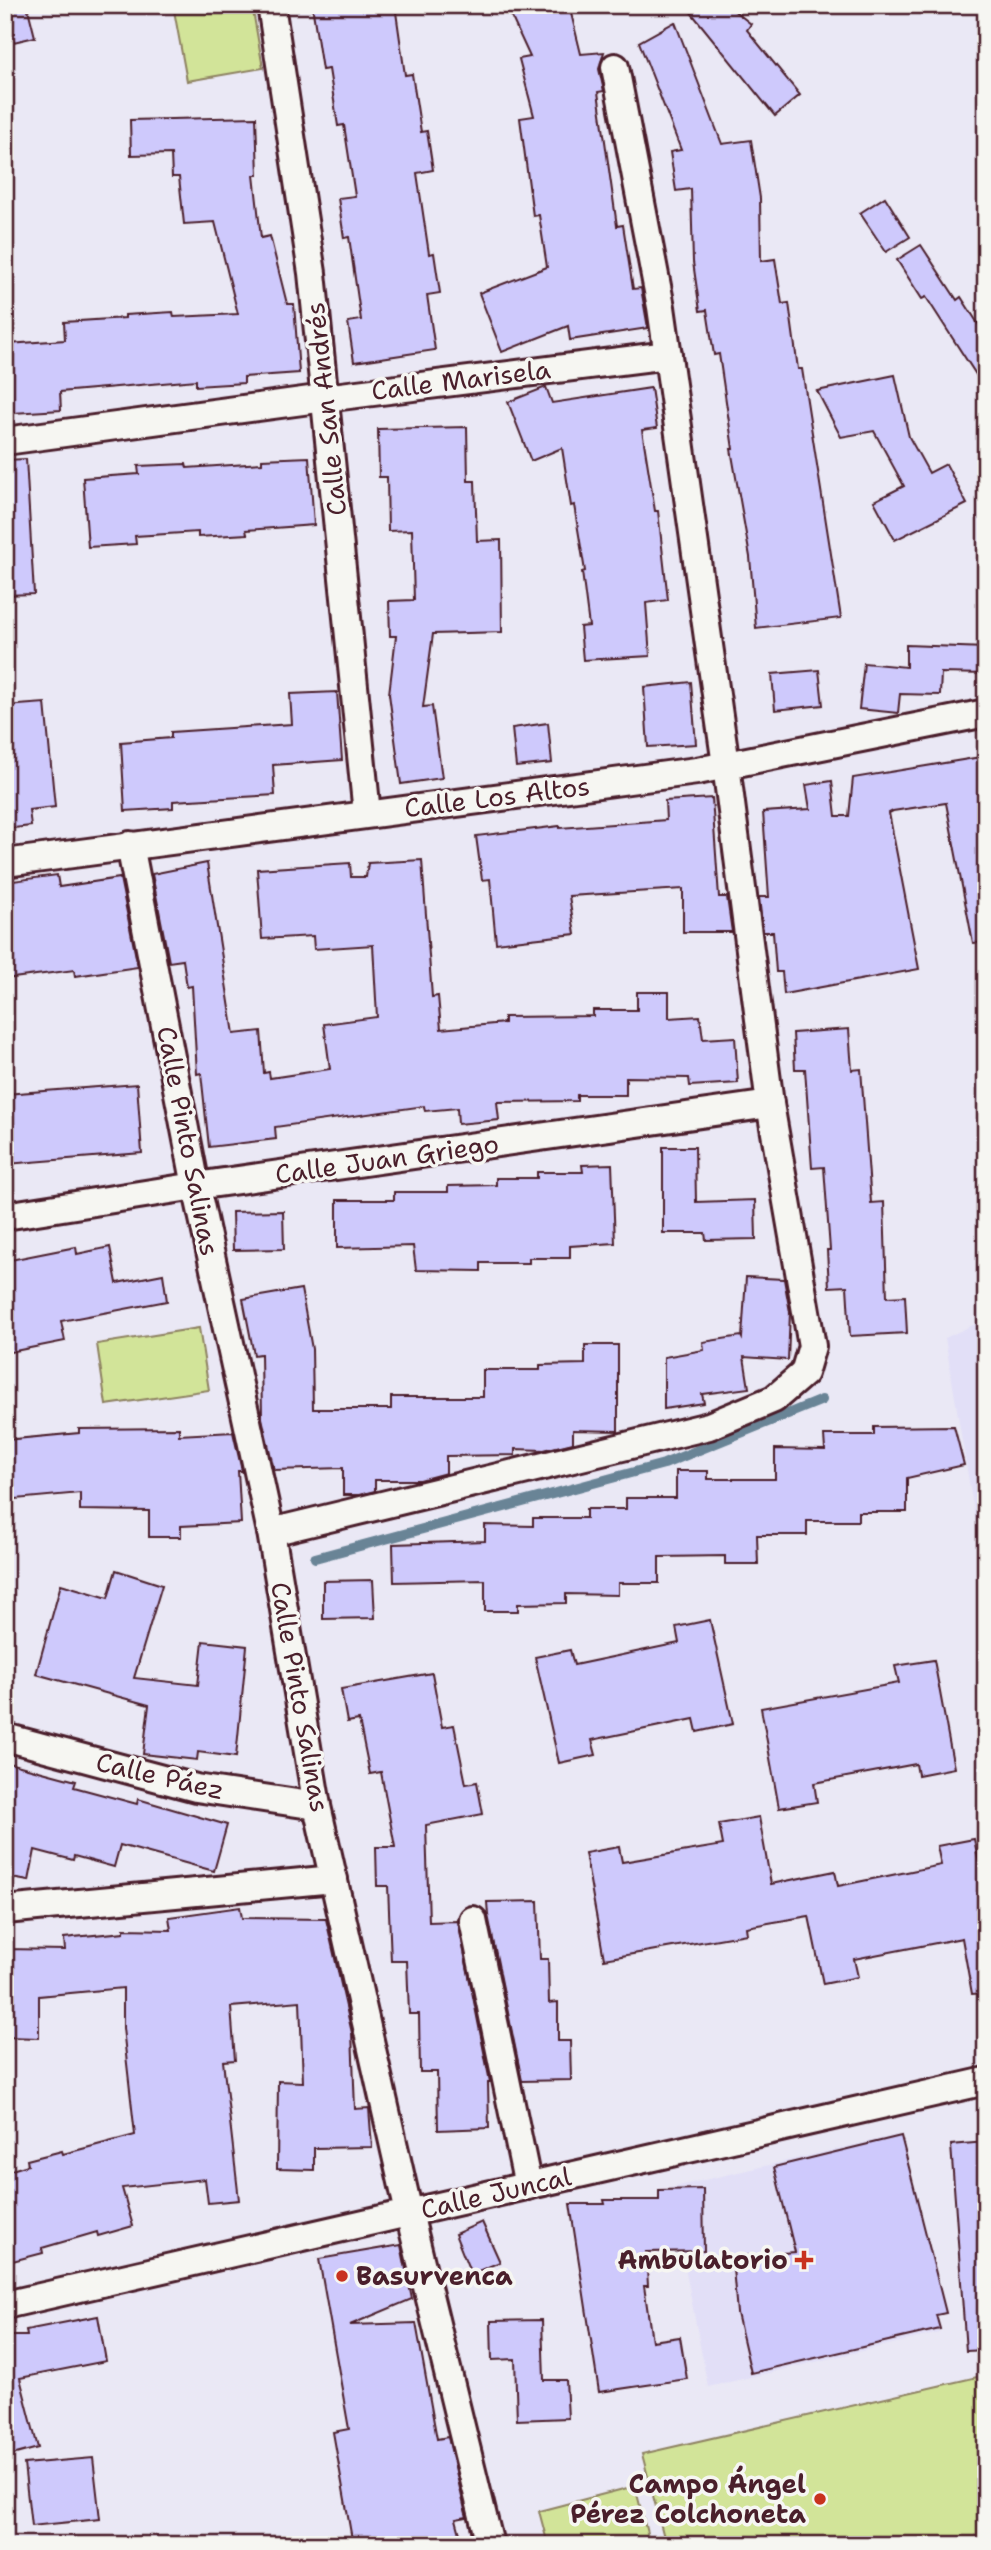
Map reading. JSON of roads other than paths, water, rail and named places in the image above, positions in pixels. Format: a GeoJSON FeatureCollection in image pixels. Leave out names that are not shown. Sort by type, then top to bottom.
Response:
{"type":"FeatureCollection","features":[{"type":"Feature","properties":{"kind":"street","name":"Calle San Andrés"},"geometry":{"type":"LineString","coordinates":[[271,5],[312,273],[367,814]]}},
{"type":"Feature","properties":{"kind":"street"},"geometry":{"type":"LineString","coordinates":[[271,1532],[709,1426],[775,1399],[804,1373],[812,1346],[770,1104],[662,307],[615,67]]}},
{"type":"Feature","properties":{"kind":"street","name":"Calle Marisela"},"geometry":{"type":"LineString","coordinates":[[5,441],[668,355]]}},
{"type":"Feature","properties":{"kind":"street","name":"Calle Los Altos"},"geometry":{"type":"LineString","coordinates":[[5,863],[697,771],[986,713]]}},
{"type":"Feature","properties":{"kind":"street","name":"Calle Pinto Salinas"},"geometry":{"type":"LineString","coordinates":[[130,845],[196,1186],[271,1532],[317,1806],[410,2213],[490,2545]]}},
{"type":"Feature","properties":{"kind":"street","name":"Calle Juan Griego"},"geometry":{"type":"LineString","coordinates":[[5,1216],[770,1104]]}},
{"type":"Feature","properties":{"kind":"street","name":"Calle Páez"},"geometry":{"type":"LineString","coordinates":[[5,1737],[196,1788],[317,1806]]}},
{"type":"Feature","properties":{"kind":"street"},"geometry":{"type":"LineString","coordinates":[[5,1910],[334,1879]]}},
{"type":"Feature","properties":{"kind":"street"},"geometry":{"type":"LineString","coordinates":[[473,1920],[528,2186]]}},
{"type":"Feature","properties":{"kind":"street","name":"Calle Juncal"},"geometry":{"type":"LineString","coordinates":[[5,2305],[986,2081]]}},
{"type":"Feature","properties":{"kind":"waterway"},"geometry":{"type":"LineString","coordinates":[[315,1558],[664,1464],[822,1400]]}},
{"type":"Feature","properties":{"kind":"place","name":"Ambulatorio"},"geometry":{"type":"Point","coordinates":[804,2260]}},
{"type":"Feature","properties":{"kind":"place","name":"Basurvenca"},"geometry":{"type":"Point","coordinates":[342,2276]}},
{"type":"Feature","properties":{"kind":"place","name":"Campo Ángel Pérez Colchoneta"},"geometry":{"type":"Point","coordinates":[820,2499]}}]}
